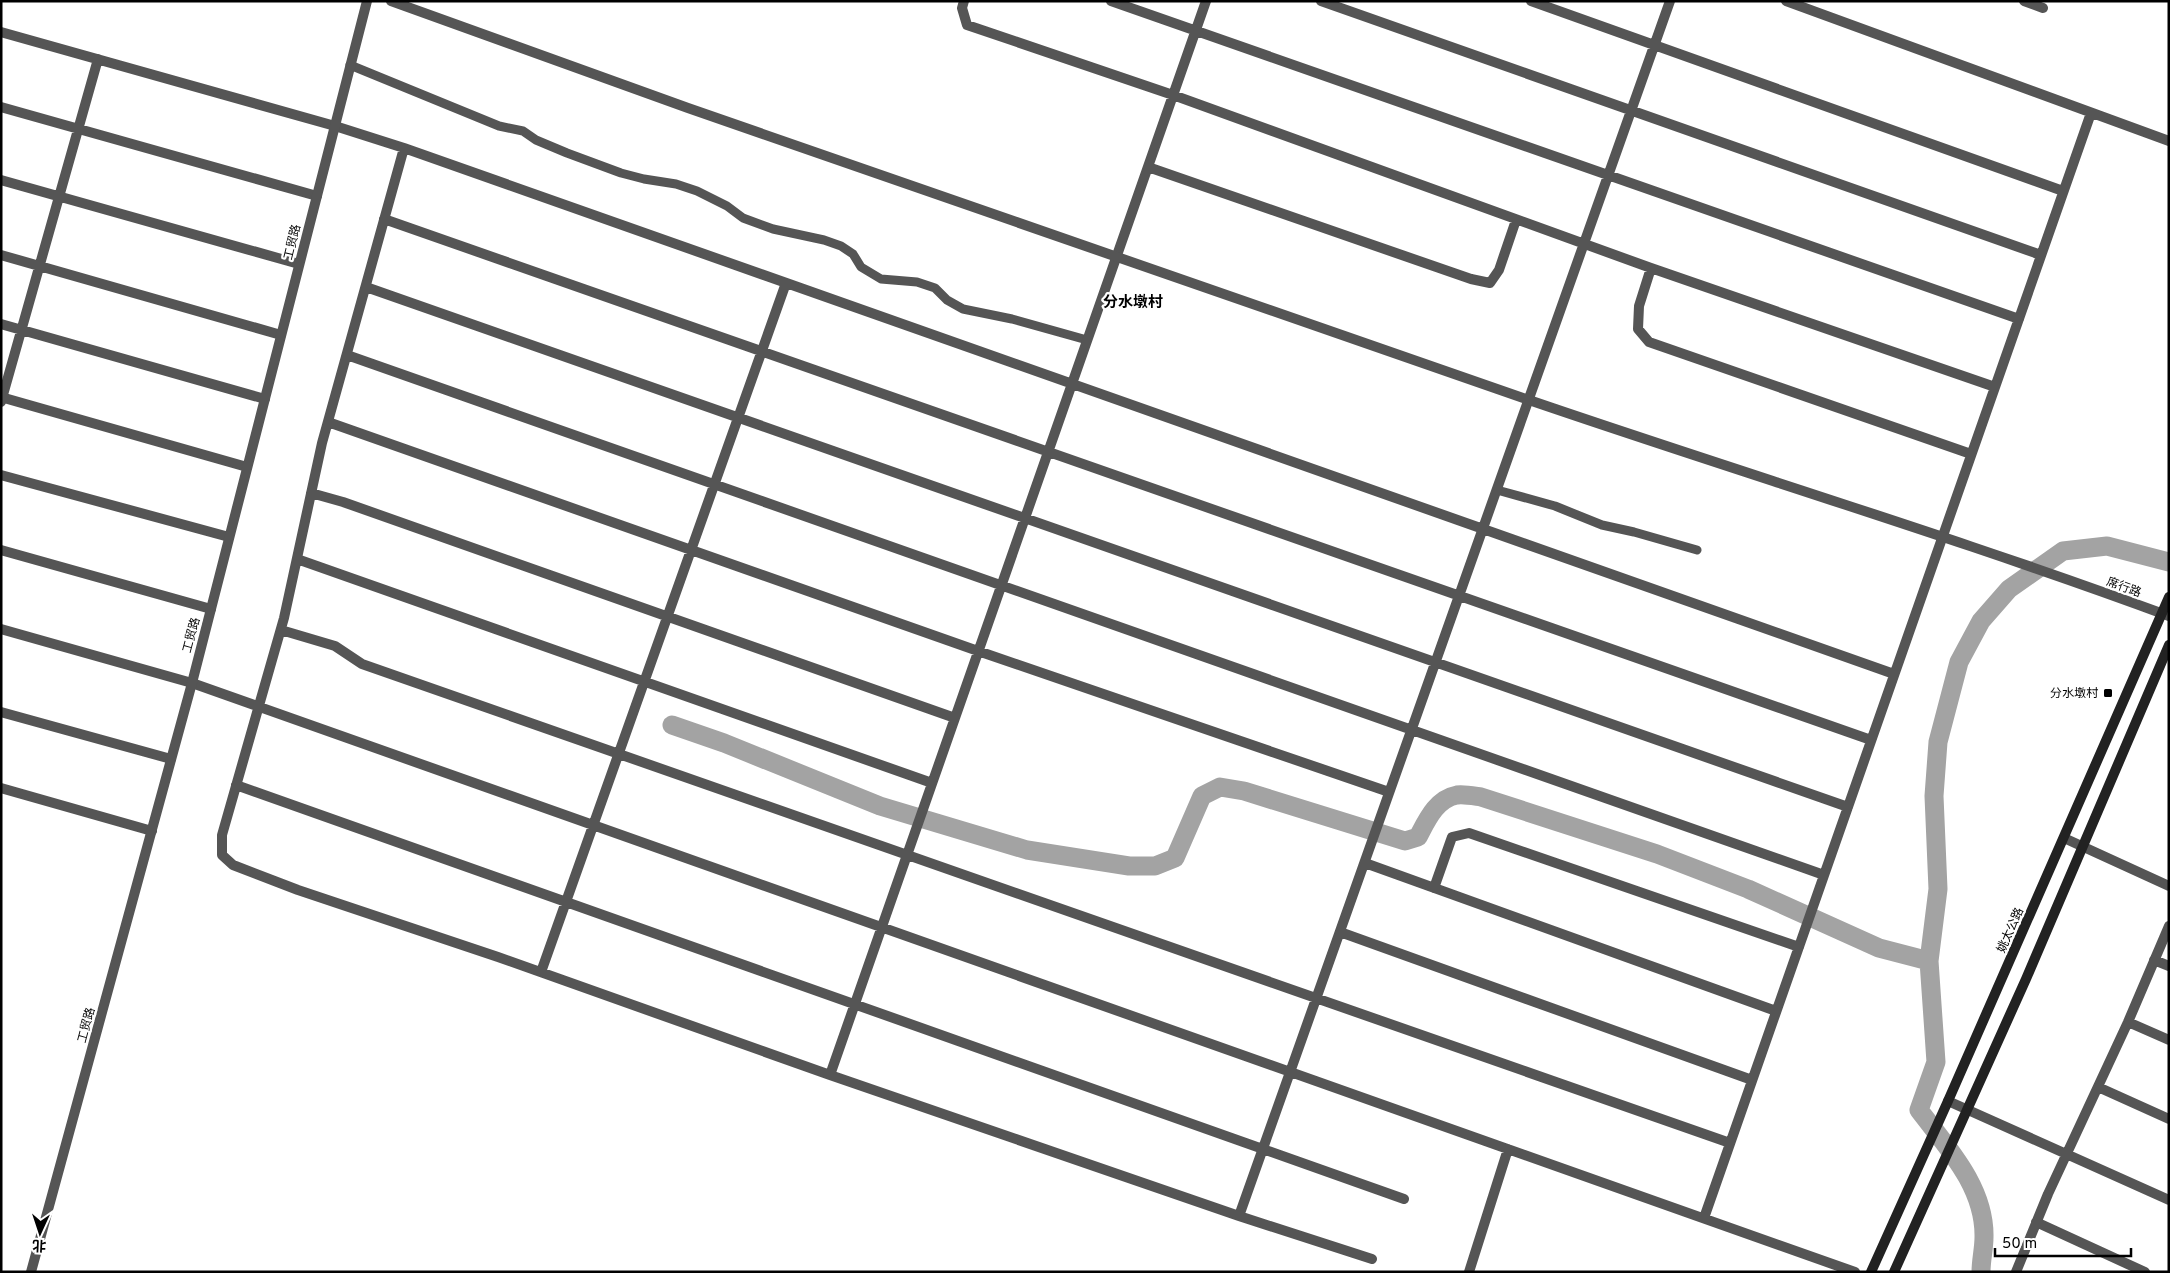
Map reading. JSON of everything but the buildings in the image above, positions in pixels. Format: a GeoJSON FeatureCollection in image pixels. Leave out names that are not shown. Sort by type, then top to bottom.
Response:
{"type":"FeatureCollection","features":[{"type":"Feature","properties":{"kind":"main road","name":"姚太公路"},"geometry":{"type":"LineString","coordinates":[[1871,1272],[2165,615],[2169,596]]}},
{"type":"Feature","properties":{"kind":"main road"},"geometry":{"type":"LineString","coordinates":[[1894,1272],[1968,1110],[2083,848],[2169,645]]}},
{"type":"Feature","properties":{"kind":"street","name":"工贸路"},"geometry":{"type":"LineString","coordinates":[[31,1272],[192,683],[367,1]]}},
{"type":"Feature","properties":{"kind":"street","name":"席行路"},"geometry":{"type":"LineString","coordinates":[[391,1],[679,105],[1529,400],[1992,553],[2165,615]]}},
{"type":"Feature","properties":{"kind":"street"},"geometry":{"type":"LineString","coordinates":[[964,1],[962,8],[967,26],[1173,95],[1651,268],[1995,387]]}},
{"type":"Feature","properties":{"kind":"street"},"geometry":{"type":"LineString","coordinates":[[1111,1],[2018,319]]}},
{"type":"Feature","properties":{"kind":"street"},"geometry":{"type":"LineString","coordinates":[[830,1075],[1206,1]]}},
{"type":"Feature","properties":{"kind":"street"},"geometry":{"type":"LineString","coordinates":[[1321,1],[2041,255]]}},
{"type":"Feature","properties":{"kind":"street"},"geometry":{"type":"LineString","coordinates":[[1531,1],[2063,191]]}},
{"type":"Feature","properties":{"kind":"street"},"geometry":{"type":"LineString","coordinates":[[1239,1216],[1670,1]]}},
{"type":"Feature","properties":{"kind":"street"},"geometry":{"type":"LineString","coordinates":[[1786,1],[2169,141]]}},
{"type":"Feature","properties":{"kind":"street"},"geometry":{"type":"LineString","coordinates":[[2024,1],[2043,8]]}},
{"type":"Feature","properties":{"kind":"street"},"geometry":{"type":"LineString","coordinates":[[1,32],[335,126],[404,148],[1894,674]]}},
{"type":"Feature","properties":{"kind":"street"},"geometry":{"type":"LineString","coordinates":[[98,59],[2,399],[247,467]]}},
{"type":"Feature","properties":{"kind":"street"},"geometry":{"type":"LineString","coordinates":[[1,108],[317,196]]}},
{"type":"Feature","properties":{"kind":"street"},"geometry":{"type":"LineString","coordinates":[[1704,1218],[1941,536],[2091,113]]}},
{"type":"Feature","properties":{"kind":"street"},"geometry":{"type":"LineString","coordinates":[[404,148],[328,422],[281,630],[222,835],[222,855],[233,865],[298,890],[542,972],[830,1075],[1239,1216],[1372,1259]]}},
{"type":"Feature","properties":{"kind":"street"},"geometry":{"type":"LineString","coordinates":[[1148,167],[1471,279],[1490,283],[1499,270],[1516,220]]}},
{"type":"Feature","properties":{"kind":"street"},"geometry":{"type":"LineString","coordinates":[[1,180],[299,264]]}},
{"type":"Feature","properties":{"kind":"street"},"geometry":{"type":"LineString","coordinates":[[384,219],[1871,740]]}},
{"type":"Feature","properties":{"kind":"street"},"geometry":{"type":"LineString","coordinates":[[1,254],[281,335]]}},
{"type":"Feature","properties":{"kind":"street"},"geometry":{"type":"LineString","coordinates":[[1651,268],[1639,306],[1638,329],[1649,342],[1971,454]]}},
{"type":"Feature","properties":{"kind":"street"},"geometry":{"type":"LineString","coordinates":[[542,972],[786,283]]}},
{"type":"Feature","properties":{"kind":"street"},"geometry":{"type":"LineString","coordinates":[[366,287],[1848,807]]}},
{"type":"Feature","properties":{"kind":"street"},"geometry":{"type":"LineString","coordinates":[[1,324],[265,399]]}},
{"type":"Feature","properties":{"kind":"street"},"geometry":{"type":"LineString","coordinates":[[347,354],[1824,876]]}},
{"type":"Feature","properties":{"kind":"street"},"geometry":{"type":"LineString","coordinates":[[328,422],[978,651],[1390,792]]}},
{"type":"Feature","properties":{"kind":"street"},"geometry":{"type":"LineString","coordinates":[[1,475],[229,537]]}},
{"type":"Feature","properties":{"kind":"street"},"geometry":{"type":"LineString","coordinates":[[311,493],[343,502],[955,718]]}},
{"type":"Feature","properties":{"kind":"street"},"geometry":{"type":"LineString","coordinates":[[1,550],[211,609]]}},
{"type":"Feature","properties":{"kind":"street"},"geometry":{"type":"LineString","coordinates":[[297,560],[932,783]]}},
{"type":"Feature","properties":{"kind":"street"},"geometry":{"type":"LineString","coordinates":[[1,629],[192,683],[259,706],[1855,1272]]}},
{"type":"Feature","properties":{"kind":"street"},"geometry":{"type":"LineString","coordinates":[[281,630],[335,646],[362,664],[1730,1143]]}},
{"type":"Feature","properties":{"kind":"street"},"geometry":{"type":"LineString","coordinates":[[1,712],[171,760]]}},
{"type":"Feature","properties":{"kind":"street"},"geometry":{"type":"LineString","coordinates":[[236,785],[854,1006],[1404,1199]]}},
{"type":"Feature","properties":{"kind":"street"},"geometry":{"type":"LineString","coordinates":[[1,788],[152,831]]}},
{"type":"Feature","properties":{"kind":"street"},"geometry":{"type":"LineString","coordinates":[[1434,888],[1452,837],[1469,833],[1798,947]]}},
{"type":"Feature","properties":{"kind":"street"},"geometry":{"type":"LineString","coordinates":[[2064,838],[2169,886]]}},
{"type":"Feature","properties":{"kind":"street"},"geometry":{"type":"LineString","coordinates":[[1364,863],[1776,1011]]}},
{"type":"Feature","properties":{"kind":"street"},"geometry":{"type":"LineString","coordinates":[[2016,1272],[2036,1222],[2128,1022],[2169,926]]}},
{"type":"Feature","properties":{"kind":"street"},"geometry":{"type":"LineString","coordinates":[[1340,932],[1752,1080]]}},
{"type":"Feature","properties":{"kind":"street"},"geometry":{"type":"LineString","coordinates":[[2154,960],[2169,966]]}},
{"type":"Feature","properties":{"kind":"street"},"geometry":{"type":"LineString","coordinates":[[2128,1022],[2169,1040]]}},
{"type":"Feature","properties":{"kind":"street"},"geometry":{"type":"LineString","coordinates":[[2098,1087],[2169,1119]]}},
{"type":"Feature","properties":{"kind":"street"},"geometry":{"type":"LineString","coordinates":[[1948,1101],[2169,1200]]}},
{"type":"Feature","properties":{"kind":"street"},"geometry":{"type":"LineString","coordinates":[[1469,1272],[1508,1149]]}},
{"type":"Feature","properties":{"kind":"street"},"geometry":{"type":"LineString","coordinates":[[2036,1222],[2145,1272]]}},
{"type":"Feature","properties":{"kind":"lane"},"geometry":{"type":"LineString","coordinates":[[350,65],[499,126],[523,131],[544,144],[612,170],[644,179],[676,184],[697,191],[727,206],[743,218],[772,229],[824,240],[841,246],[853,254],[861,267],[881,278],[917,282],[935,288],[947,300],[963,310],[1012,319],[1087,340]]}},
{"type":"Feature","properties":{"kind":"lane"},"geometry":{"type":"LineString","coordinates":[[1497,490],[1555,506],[1602,525],[1698,550]]}},
{"type":"Feature","properties":{"kind":"waterway"},"geometry":{"type":"LineString","coordinates":[[1981,1272],[1984,1237],[1983,1219],[1978,1201],[1952,1153],[1919,1110],[1936,1062],[1929,961],[1938,889],[1934,796],[1938,742],[1959,662],[1981,621],[2009,589],[2063,551],[2107,546],[2169,562]]}},
{"type":"Feature","properties":{"kind":"waterway"},"geometry":{"type":"LineString","coordinates":[[672,725],[724,743],[880,806],[1027,850],[1129,866],[1155,866],[1175,858],[1202,796],[1220,787],[1244,791],[1405,841],[1418,837],[1433,811],[1443,801],[1457,795],[1481,797],[1657,854],[1748,889],[1879,948],[1929,961]]}},
{"type":"Feature","properties":{"kind":"place","name":"分水墩村"},"geometry":{"type":"Point","coordinates":[2108,693]}},
{"type":"Feature","properties":{"kind":"district","name":"分水墩村"},"geometry":{"type":"Point","coordinates":[1133,302]}}]}
